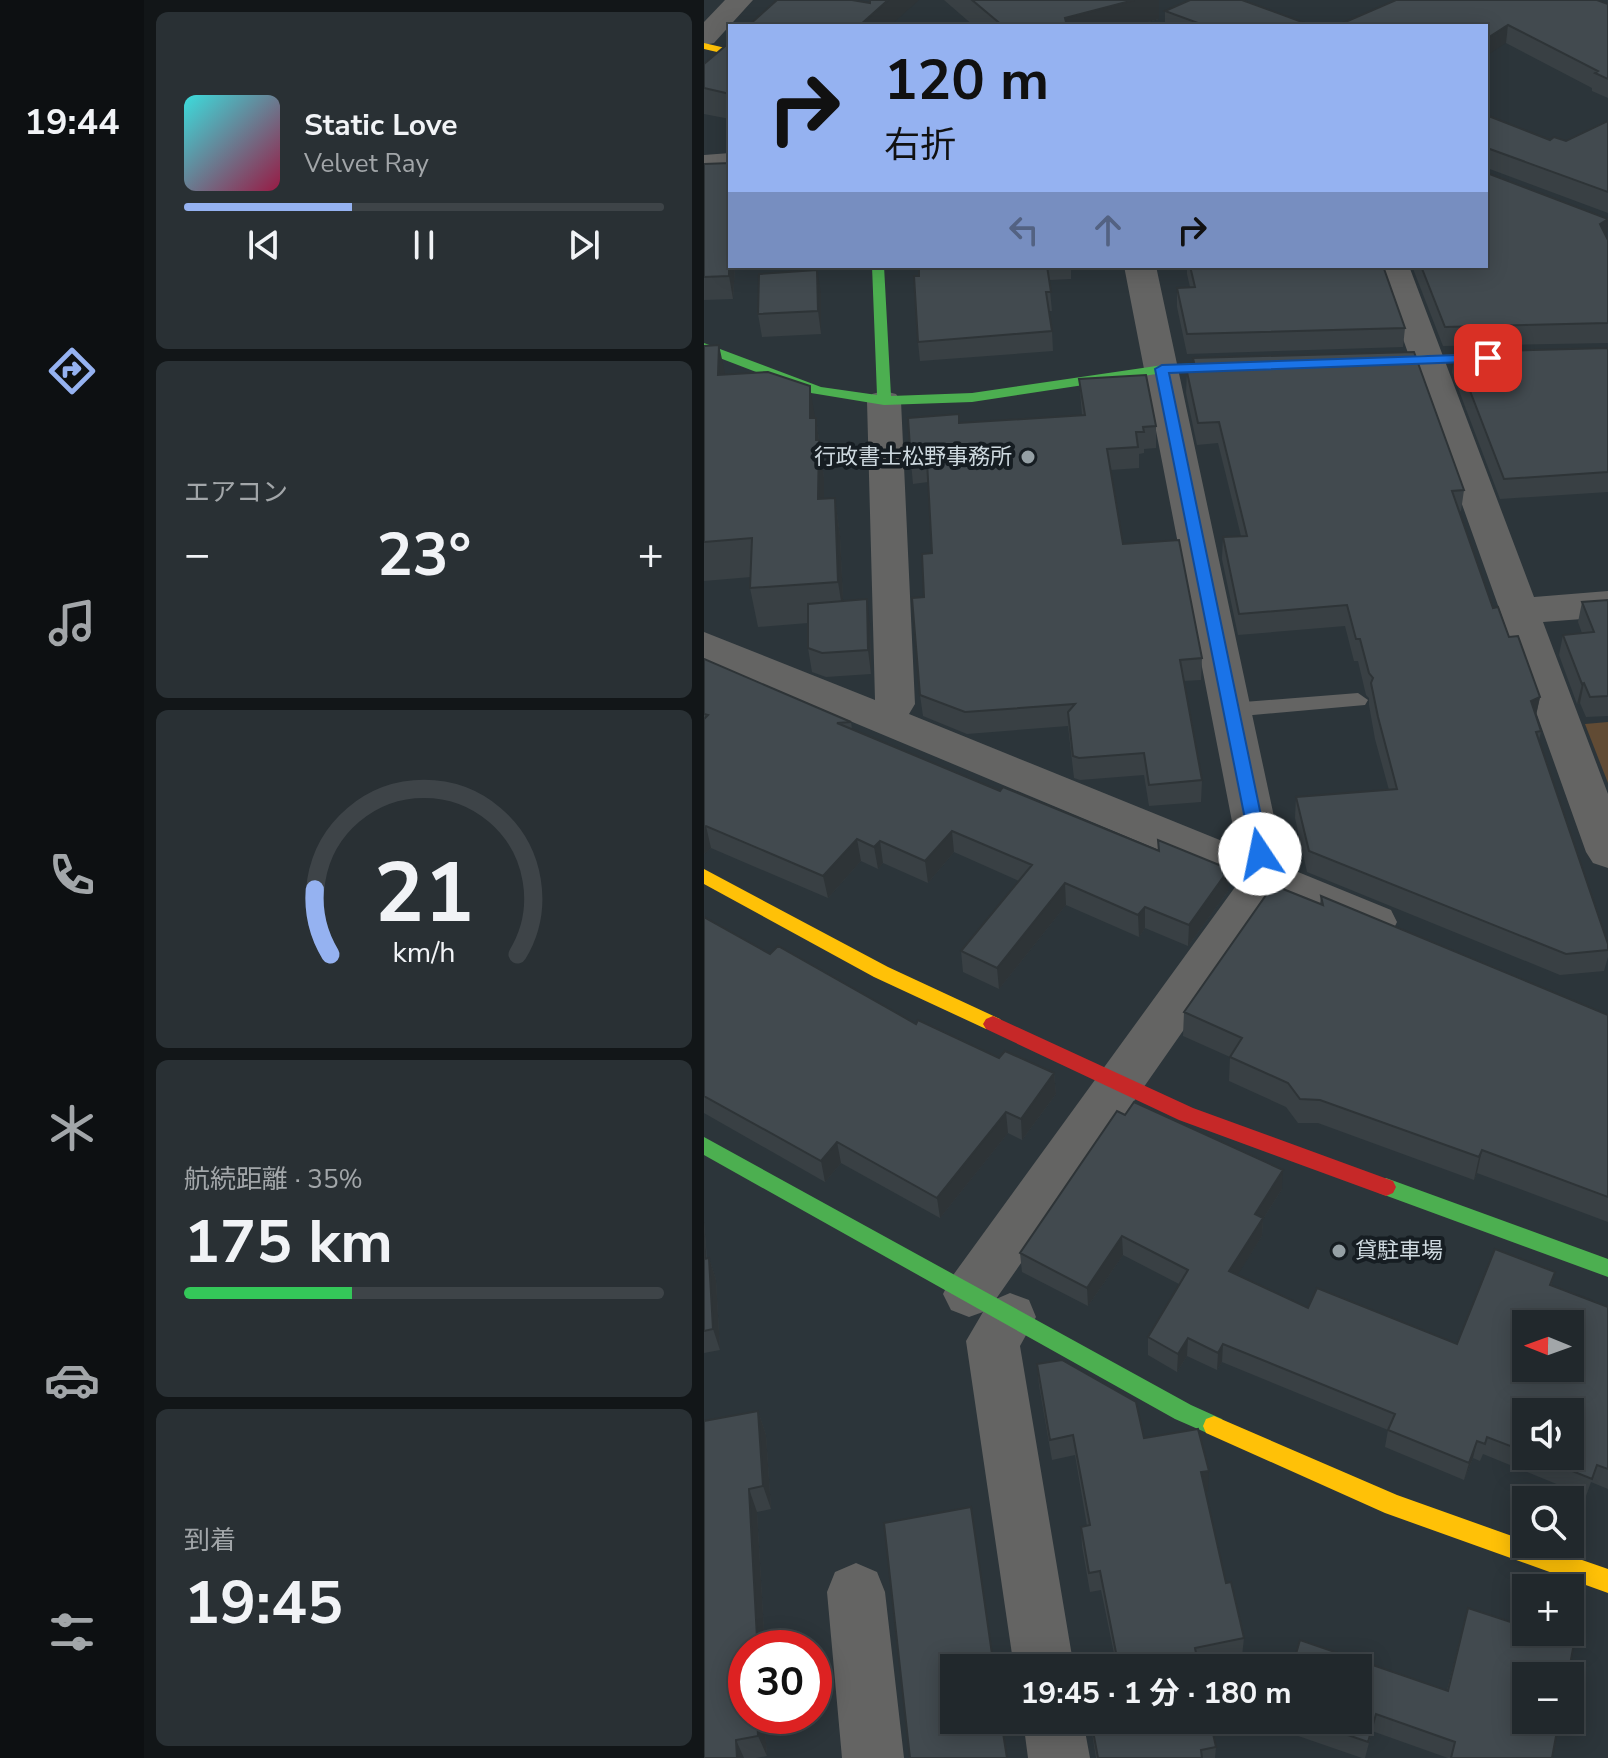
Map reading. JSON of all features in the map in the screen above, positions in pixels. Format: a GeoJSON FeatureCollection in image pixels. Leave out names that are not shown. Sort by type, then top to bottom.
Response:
{"type":"FeatureCollection","features":[{"type":"Feature","properties":{"kind":"street"},"geometry":{"type":"LineString","coordinates":[[704,37],[740,0]]}},
{"type":"Feature","properties":{"kind":"street"},"geometry":{"type":"LineString","coordinates":[[704,46],[728,52]]}},
{"type":"Feature","properties":{"kind":"street"},"geometry":{"type":"LineString","coordinates":[[704,164],[728,162]]}},
{"type":"Feature","properties":{"kind":"street"},"geometry":{"type":"LineString","coordinates":[[878,268],[895,704],[881,718]]}},
{"type":"Feature","properties":{"kind":"street"},"geometry":{"type":"LineString","coordinates":[[1042,1654],[989,1306],[1119,1083],[1258,874],[1260,854],[1140,268]]}},
{"type":"Feature","properties":{"kind":"street"},"geometry":{"type":"LineString","coordinates":[[1394,268],[1608,852]]}},
{"type":"Feature","properties":{"kind":"street"},"geometry":{"type":"LineString","coordinates":[[704,347],[823,392],[884,401],[942,402],[1002,396],[1162,369],[1275,363]]}},
{"type":"Feature","properties":{"kind":"street"},"geometry":{"type":"LineString","coordinates":[[1337,362],[1608,355]]}},
{"type":"Feature","properties":{"kind":"street"},"geometry":{"type":"LineString","coordinates":[[1520,611],[1608,604]]}},
{"type":"Feature","properties":{"kind":"street"},"geometry":{"type":"LineString","coordinates":[[704,645],[1408,936]]}},
{"type":"Feature","properties":{"kind":"street"},"geometry":{"type":"LineString","coordinates":[[704,876],[881,972],[1200,1119],[1608,1268]]}},
{"type":"Feature","properties":{"kind":"street"},"geometry":{"type":"LineString","coordinates":[[704,1145],[1183,1412],[1393,1505],[1608,1581]]}},
{"type":"Feature","properties":{"kind":"street"},"geometry":{"type":"LineString","coordinates":[[856,1592],[873,1758]]}},
{"type":"Feature","properties":{"kind":"street"},"geometry":{"type":"LineString","coordinates":[[1055,1734],[1059,1758]]}},
{"type":"Feature","properties":{"kind":"lane"},"geometry":{"type":"LineString","coordinates":[[1231,710],[1358,700]]}},
{"type":"Feature","properties":{"kind":"shaded area"},"geometry":{"type":"Polygon","coordinates":[[[1608,722],[1608,783],[1585,724],[1608,722]]]}},
{"type":"Feature","properties":{"kind":"building"},"geometry":{"type":"Polygon","coordinates":[[[777,0],[852,0],[870,3],[870,0],[888,0],[861,24],[750,24],[777,0]]]}},
{"type":"Feature","properties":{"kind":"building"},"geometry":{"type":"Polygon","coordinates":[[[972,0],[1134,0],[1065,18],[1066,24],[1001,24],[972,0]]]}},
{"type":"Feature","properties":{"kind":"building"},"geometry":{"type":"Polygon","coordinates":[[[1190,0],[1242,0],[1308,24],[1201,24],[1165,11],[1190,0]]]}},
{"type":"Feature","properties":{"kind":"building"},"geometry":{"type":"Polygon","coordinates":[[[1396,0],[1597,0],[1608,4],[1608,79],[1508,25],[1488,38],[1488,24],[1341,24],[1396,0]]]}},
{"type":"Feature","properties":{"kind":"building"},"geometry":{"type":"Polygon","coordinates":[[[728,44],[728,94],[704,88],[704,64],[728,44]]]}},
{"type":"Feature","properties":{"kind":"building"},"geometry":{"type":"Polygon","coordinates":[[[1488,116],[1550,140],[1554,137],[1566,141],[1608,121],[1608,192],[1488,148],[1488,116]]]}},
{"type":"Feature","properties":{"kind":"building"},"geometry":{"type":"Polygon","coordinates":[[[728,163],[729,276],[704,277],[704,164],[728,163]]]}},
{"type":"Feature","properties":{"kind":"building"},"geometry":{"type":"Polygon","coordinates":[[[1488,173],[1608,219],[1600,224],[1608,240],[1608,323],[1445,327],[1422,268],[1488,268],[1488,173]]]}},
{"type":"Feature","properties":{"kind":"building"},"geometry":{"type":"Polygon","coordinates":[[[919,268],[1047,268],[1051,292],[1046,292],[1052,331],[918,342],[914,276],[919,276],[919,268]]]}},
{"type":"Feature","properties":{"kind":"building"},"geometry":{"type":"Polygon","coordinates":[[[1190,268],[1384,268],[1405,328],[1187,334],[1177,288],[1195,287],[1190,268]]]}},
{"type":"Feature","properties":{"kind":"building"},"geometry":{"type":"Polygon","coordinates":[[[817,270],[818,311],[758,314],[759,274],[817,270]]]}},
{"type":"Feature","properties":{"kind":"building"},"geometry":{"type":"Polygon","coordinates":[[[719,345],[718,375],[768,372],[810,386],[810,418],[816,418],[816,440],[819,440],[818,499],[835,498],[838,582],[750,588],[752,538],[704,542],[704,346],[719,345]]]}},
{"type":"Feature","properties":{"kind":"building"},"geometry":{"type":"Polygon","coordinates":[[[1608,348],[1608,472],[1504,479],[1455,352],[1608,348]]]}},
{"type":"Feature","properties":{"kind":"building"},"geometry":{"type":"Polygon","coordinates":[[[1414,352],[1464,490],[1452,491],[1493,608],[1498,607],[1509,637],[1518,636],[1540,697],[1531,701],[1541,731],[1536,732],[1608,950],[1566,954],[1309,851],[1296,797],[1397,789],[1378,717],[1371,683],[1373,678],[1360,639],[1356,639],[1347,605],[1239,614],[1223,537],[1247,536],[1219,422],[1198,423],[1187,372],[1196,372],[1193,358],[1414,352]]]}},
{"type":"Feature","properties":{"kind":"building"},"geometry":{"type":"Polygon","coordinates":[[[1146,375],[1156,426],[1143,427],[1144,432],[1136,432],[1138,447],[1107,449],[1123,544],[1179,540],[1202,658],[1180,660],[1202,780],[1149,785],[1144,753],[1073,756],[1068,712],[1075,704],[965,712],[920,695],[912,598],[924,597],[922,554],[932,553],[927,461],[911,462],[908,418],[959,414],[959,423],[1085,415],[1079,379],[1146,375]]]}},
{"type":"Feature","properties":{"kind":"building"},"geometry":{"type":"Polygon","coordinates":[[[867,599],[868,650],[822,653],[808,648],[808,604],[867,599]]]}},
{"type":"Feature","properties":{"kind":"building"},"geometry":{"type":"Polygon","coordinates":[[[1608,600],[1608,696],[1590,697],[1563,635],[1594,632],[1582,602],[1608,600]]]}},
{"type":"Feature","properties":{"kind":"building"},"geometry":{"type":"Polygon","coordinates":[[[704,659],[851,722],[837,723],[1000,791],[1003,787],[1159,851],[1158,840],[1229,869],[1189,925],[1145,907],[1138,915],[1065,883],[997,968],[961,951],[1032,865],[952,831],[925,861],[880,841],[874,847],[857,839],[823,876],[704,827],[704,719],[708,715],[704,714],[704,659]]]}},
{"type":"Feature","properties":{"kind":"building"},"geometry":{"type":"Polygon","coordinates":[[[1273,885],[1323,905],[1321,896],[1608,1015],[1608,1197],[1482,1150],[1479,1157],[1320,1100],[1300,1099],[1288,1083],[1230,1057],[1242,1038],[1184,1012],[1273,885]]]}},
{"type":"Feature","properties":{"kind":"building"},"geometry":{"type":"Polygon","coordinates":[[[704,917],[770,954],[778,946],[916,1024],[918,1020],[999,1058],[1005,1051],[1054,1073],[1021,1119],[1006,1112],[937,1198],[837,1142],[821,1161],[704,1096],[704,917]]]}},
{"type":"Feature","properties":{"kind":"building"},"geometry":{"type":"Polygon","coordinates":[[[1134,1102],[1283,1170],[1255,1214],[1263,1218],[1229,1271],[1308,1308],[1317,1288],[1457,1344],[1495,1249],[1555,1272],[1550,1285],[1608,1307],[1608,1469],[1597,1465],[1592,1479],[1570,1470],[1584,1470],[1584,1398],[1512,1398],[1512,1447],[1487,1437],[1485,1444],[1477,1441],[1469,1463],[1388,1430],[1395,1414],[1223,1344],[1218,1353],[1188,1338],[1178,1354],[1148,1337],[1188,1270],[1122,1236],[1087,1288],[1020,1253],[1117,1111],[1125,1115],[1134,1102]]]}},
{"type":"Feature","properties":{"kind":"building"},"geometry":{"type":"Polygon","coordinates":[[[709,1258],[713,1329],[704,1331],[704,1259],[709,1258]]]}},
{"type":"Feature","properties":{"kind":"building"},"geometry":{"type":"Polygon","coordinates":[[[1062,1360],[1136,1402],[1144,1438],[1198,1429],[1209,1471],[1201,1472],[1226,1583],[1231,1582],[1244,1638],[1195,1648],[1196,1654],[1116,1654],[1100,1571],[1089,1573],[1081,1527],[1090,1525],[1073,1435],[1050,1440],[1037,1364],[1062,1360]]]}},
{"type":"Feature","properties":{"kind":"building"},"geometry":{"type":"Polygon","coordinates":[[[758,1411],[763,1486],[749,1489],[757,1630],[728,1630],[728,1734],[758,1736],[736,1740],[737,1758],[704,1758],[704,1421],[758,1411]]]}},
{"type":"Feature","properties":{"kind":"building"},"geometry":{"type":"Polygon","coordinates":[[[971,1507],[992,1654],[940,1654],[940,1734],[1003,1734],[1007,1758],[910,1758],[884,1523],[971,1507]]]}},
{"type":"Feature","properties":{"kind":"building"},"geometry":{"type":"Polygon","coordinates":[[[1468,1608],[1512,1622],[1512,1646],[1573,1646],[1571,1662],[1512,1662],[1512,1734],[1556,1734],[1552,1758],[1451,1758],[1455,1742],[1376,1714],[1372,1728],[1372,1665],[1448,1691],[1468,1608]]]}},
{"type":"Feature","properties":{"kind":"building"},"geometry":{"type":"Polygon","coordinates":[[[1300,1640],[1341,1654],[1296,1654],[1300,1640]]]}},
{"type":"Feature","properties":{"kind":"building"},"geometry":{"type":"Polygon","coordinates":[[[1094,1734],[1213,1734],[1216,1747],[1201,1750],[1202,1758],[1098,1758],[1094,1734]]]}},
{"type":"Feature","properties":{"kind":"building"},"geometry":{"type":"Polygon","coordinates":[[[1345,1734],[1370,1734],[1368,1742],[1345,1734]]]}},
{"type":"Feature","properties":{"kind":"traffic: fast"},"geometry":{"type":"LineString","coordinates":[[878,268],[884,401]]}},
{"type":"Feature","properties":{"kind":"traffic: fast"},"geometry":{"type":"LineString","coordinates":[[704,347],[816,390],[854,398],[894,401],[972,397],[1163,369],[1254,364]]}},
{"type":"Feature","properties":{"kind":"traffic: fast"},"geometry":{"type":"LineString","coordinates":[[704,1145],[1183,1412],[1214,1426]]}},
{"type":"Feature","properties":{"kind":"traffic: fast"},"geometry":{"type":"LineString","coordinates":[[1386,1187],[1608,1268]]}},
{"type":"Feature","properties":{"kind":"traffic: slow"},"geometry":{"type":"LineString","coordinates":[[704,46],[728,52]]}},
{"type":"Feature","properties":{"kind":"traffic: slow"},"geometry":{"type":"LineString","coordinates":[[1359,361],[1608,355]]}},
{"type":"Feature","properties":{"kind":"traffic: slow"},"geometry":{"type":"LineString","coordinates":[[704,876],[881,972],[993,1024]]}},
{"type":"Feature","properties":{"kind":"traffic: slow"},"geometry":{"type":"LineString","coordinates":[[1214,1426],[1393,1505],[1608,1581]]}},
{"type":"Feature","properties":{"kind":"traffic: jam"},"geometry":{"type":"LineString","coordinates":[[993,1024],[1186,1114],[1386,1187]]}},
{"type":"Feature","properties":{"kind":"place","name":"行政書士松野事務所"},"geometry":{"type":"Point","coordinates":[1028,457]}},
{"type":"Feature","properties":{"kind":"place","name":"貸駐車場"},"geometry":{"type":"Point","coordinates":[1339,1251]}},
{"type":"Feature","properties":{"kind":"route"},"geometry":{"type":"LineString","coordinates":[[1260,854],[1162,369],[1488,358]]}}]}
